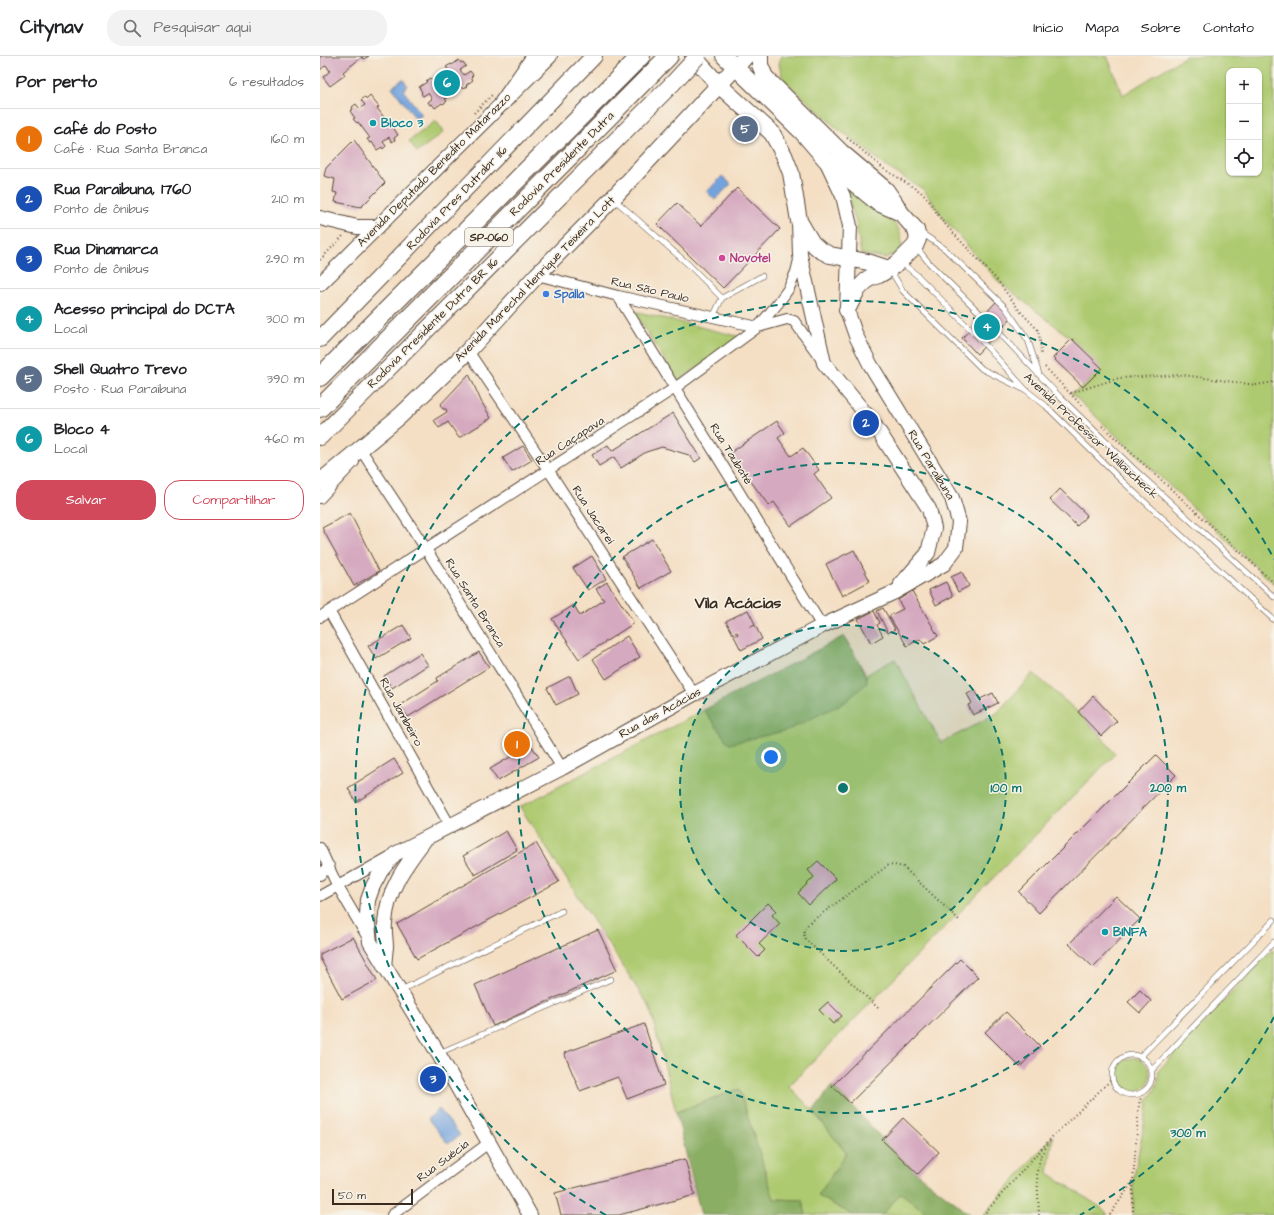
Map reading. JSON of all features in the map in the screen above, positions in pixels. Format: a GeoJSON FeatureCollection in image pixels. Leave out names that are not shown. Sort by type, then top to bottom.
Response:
{"type":"FeatureCollection","features":[{"type":"Feature","properties":{"kind":"highway","name":"Rodovia Presidente Dutra"},"geometry":{"type":"LineString","coordinates":[[320,377],[641,56]]}},
{"type":"Feature","properties":{"kind":"highway","name":"Rodovia Presidente Dutra"},"geometry":{"type":"LineString","coordinates":[[320,408],[664,61]]}},
{"type":"Feature","properties":{"kind":"main road"},"geometry":{"type":"LineString","coordinates":[[503,102],[535,56]]}},
{"type":"Feature","properties":{"kind":"main road","name":"Avenida Deputado Benedito Matarazzo"},"geometry":{"type":"LineString","coordinates":[[320,284],[550,56]]}},
{"type":"Feature","properties":{"kind":"main road","name":"Rodovia Pres Dutrabr 116"},"geometry":{"type":"LineString","coordinates":[[320,339],[594,56]]}},
{"type":"Feature","properties":{"kind":"main road","name":"Rua Paraibuna"},"geometry":{"type":"LineString","coordinates":[[693,56],[719,85],[772,134],[784,154],[791,173],[799,221],[800,254],[824,363],[874,424],[929,508],[934,528],[928,553],[895,592]]}},
{"type":"Feature","properties":{"kind":"main road","name":"Rodovia Presidente Dutra BR 116"},"geometry":{"type":"LineString","coordinates":[[320,437],[673,83],[698,56]]}},
{"type":"Feature","properties":{"kind":"main road"},"geometry":{"type":"LineString","coordinates":[[724,56],[741,62],[826,160],[878,203],[901,213]]}},
{"type":"Feature","properties":{"kind":"main road"},"geometry":{"type":"LineString","coordinates":[[760,56],[760,65],[765,77],[841,152],[886,190],[896,203],[901,213],[916,230],[918,239],[915,246],[894,265],[879,275],[869,278],[857,290],[847,310]]}},
{"type":"Feature","properties":{"kind":"main road","name":"Avenida Marechal Henrique Teixeira Lott"},"geometry":{"type":"LineString","coordinates":[[400,416],[468,351],[537,275],[613,198],[741,62]]}},
{"type":"Feature","properties":{"kind":"main road","name":"Rua Paraibuna"},"geometry":{"type":"LineString","coordinates":[[826,160],[843,196],[850,226],[847,310],[856,336],[870,364],[952,498],[959,522],[956,548],[944,564],[895,592]]}},
{"type":"Feature","properties":{"kind":"main road"},"geometry":{"type":"LineString","coordinates":[[320,218],[353,233],[360,243]]}},
{"type":"Feature","properties":{"kind":"main road"},"geometry":{"type":"LineString","coordinates":[[799,221],[812,243],[820,250],[830,255],[894,265]]}},
{"type":"Feature","properties":{"kind":"main road"},"geometry":{"type":"LineString","coordinates":[[348,231],[376,227]]}},
{"type":"Feature","properties":{"kind":"main road"},"geometry":{"type":"LineString","coordinates":[[320,482],[400,416]]}},
{"type":"Feature","properties":{"kind":"main road","name":"Rua das Acácias"},"geometry":{"type":"LineString","coordinates":[[384,966],[370,942],[367,915],[368,900],[381,871],[395,854],[562,768],[694,694],[822,626],[895,592]]}},
{"type":"Feature","properties":{"kind":"main road","name":"Rua das Acácias"},"geometry":{"type":"LineString","coordinates":[[384,966],[386,948],[385,923],[388,904],[393,889],[403,869],[427,837]]}},
{"type":"Feature","properties":{"kind":"main road"},"geometry":{"type":"LineString","coordinates":[[384,966],[438,1053],[490,1142],[530,1215]]}},
{"type":"Feature","properties":{"kind":"street","name":"Rua Caçapava"},"geometry":{"type":"LineString","coordinates":[[320,617],[675,388],[758,327],[789,288],[796,272],[800,254]]}},
{"type":"Feature","properties":{"kind":"street","name":"Rua São Paulo"},"geometry":{"type":"LineString","coordinates":[[537,275],[618,296],[758,327]]}},
{"type":"Feature","properties":{"kind":"street","name":"Rua Taubaté"},"geometry":{"type":"LineString","coordinates":[[618,296],[822,626]]}},
{"type":"Feature","properties":{"kind":"street","name":"Rua Paraibuna"},"geometry":{"type":"LineString","coordinates":[[758,327],[787,319],[794,321],[824,363]]}},
{"type":"Feature","properties":{"kind":"street","name":"Rua Jacareí"},"geometry":{"type":"LineString","coordinates":[[468,351],[549,470],[694,694]]}},
{"type":"Feature","properties":{"kind":"street","name":"Avenida Marechal Henrique Teixeira Lott"},"geometry":{"type":"LineString","coordinates":[[320,498],[400,416]]}},
{"type":"Feature","properties":{"kind":"street","name":"Rua Santa Branca"},"geometry":{"type":"LineString","coordinates":[[363,453],[426,549],[562,768]]}},
{"type":"Feature","properties":{"kind":"street","name":"Rua Jambeiro"},"geometry":{"type":"LineString","coordinates":[[329,611],[450,826]]}},
{"type":"Feature","properties":{"kind":"street"},"geometry":{"type":"LineString","coordinates":[[320,848],[338,885],[370,942]]}},
{"type":"Feature","properties":{"kind":"street"},"geometry":{"type":"LineString","coordinates":[[321,897],[338,885],[395,854]]}},
{"type":"Feature","properties":{"kind":"street"},"geometry":{"type":"LineString","coordinates":[[320,875],[329,866]]}},
{"type":"Feature","properties":{"kind":"street","name":"Rua Suécia"},"geometry":{"type":"LineString","coordinates":[[392,1215],[490,1142]]}},
{"type":"Feature","properties":{"kind":"lane"},"geometry":{"type":"LineString","coordinates":[[613,198],[689,265],[722,298]]}},
{"type":"Feature","properties":{"kind":"lane"},"geometry":{"type":"LineString","coordinates":[[916,230],[945,249],[1004,307],[1028,340],[1039,375]]}},
{"type":"Feature","properties":{"kind":"lane","name":"Avenida Professor Wallaucheck"},"geometry":{"type":"LineString","coordinates":[[915,246],[930,264],[991,324],[1061,398],[1133,468],[1274,597]]}},
{"type":"Feature","properties":{"kind":"lane"},"geometry":{"type":"LineString","coordinates":[[894,265],[903,291],[982,369],[1026,390]]}},
{"type":"Feature","properties":{"kind":"lane","name":"Avenida Professor Wallaucheck"},"geometry":{"type":"LineString","coordinates":[[894,265],[918,276],[978,337],[1026,390],[1046,406],[1121,480],[1274,620]]}},
{"type":"Feature","properties":{"kind":"lane"},"geometry":{"type":"LineString","coordinates":[[713,318],[722,298],[762,276]]}},
{"type":"Feature","properties":{"kind":"lane"},"geometry":{"type":"LineString","coordinates":[[400,990],[562,912]]}},
{"type":"Feature","properties":{"kind":"lane"},"geometry":{"type":"LineString","coordinates":[[1140,1056],[1274,920]]}},
{"type":"Feature","properties":{"kind":"lane"},"geometry":{"type":"LineString","coordinates":[[1152,1070],[1274,942]]}},
{"type":"Feature","properties":{"kind":"lane"},"geometry":{"type":"LineString","coordinates":[[438,1053],[611,979]]}},
{"type":"Feature","properties":{"kind":"lane"},"geometry":{"type":"LineString","coordinates":[[1131,1055],[1140,1056],[1146,1060],[1152,1070],[1151,1083],[1148,1089],[1142,1093],[1130,1095],[1118,1090],[1113,1078],[1114,1067],[1121,1058],[1131,1055]]}},
{"type":"Feature","properties":{"kind":"path"},"geometry":{"type":"LineString","coordinates":[[320,260],[348,231]]}},
{"type":"Feature","properties":{"kind":"path"},"geometry":{"type":"LineString","coordinates":[[1071,393],[1119,378],[1182,375],[1256,385],[1274,382]]}},
{"type":"Feature","properties":{"kind":"path"},"geometry":{"type":"LineString","coordinates":[[878,1008],[804,938],[804,929],[808,923],[890,864],[903,867],[959,920]]}},
{"type":"Feature","properties":{"kind":"path"},"geometry":{"type":"LineString","coordinates":[[983,1215],[1053,1136],[1113,1078]]}},
{"type":"Feature","properties":{"kind":"path"},"geometry":{"type":"LineString","coordinates":[[1133,1215],[1133,1181],[1139,1104],[1142,1093]]}},
{"type":"Feature","properties":{"kind":"path"},"geometry":{"type":"LineString","coordinates":[[1039,1215],[1037,1172],[1041,1155],[1053,1136]]}},
{"type":"Feature","properties":{"kind":"path"},"geometry":{"type":"LineString","coordinates":[[1110,1215],[1133,1181]]}},
{"type":"Feature","properties":{"kind":"green space"},"geometry":{"type":"Polygon","coordinates":[[[781,56],[1107,56],[1123,95],[1186,56],[1274,56],[1274,584],[1071,393],[1083,387],[1101,368],[1072,339],[998,281],[945,220],[923,189],[888,168],[853,139],[840,131],[783,79],[779,64],[781,56]]]}},
{"type":"Feature","properties":{"kind":"green space"},"geometry":{"type":"Polygon","coordinates":[[[436,121],[444,132],[417,152],[409,141],[436,121]]]}},
{"type":"Feature","properties":{"kind":"green space"},"geometry":{"type":"Polygon","coordinates":[[[843,182],[874,205],[896,225],[901,235],[901,251],[885,258],[861,254],[856,222],[843,182]]]}},
{"type":"Feature","properties":{"kind":"green space"},"geometry":{"type":"Polygon","coordinates":[[[634,311],[741,337],[678,381],[634,311]]]}},
{"type":"Feature","properties":{"kind":"green space"},"geometry":{"type":"Polygon","coordinates":[[[844,636],[866,675],[867,683],[845,702],[788,730],[729,744],[704,710],[844,636]]]}},
{"type":"Feature","properties":{"kind":"green space"},"geometry":{"type":"Polygon","coordinates":[[[895,659],[941,743],[997,713],[1033,673],[1078,712],[1101,736],[1115,754],[789,1086],[813,1111],[846,1153],[819,1196],[853,1215],[803,1215],[805,1214],[802,1200],[774,1199],[739,1089],[676,1112],[650,1008],[520,807],[704,710],[729,744],[867,683],[866,675],[895,659]]]}},
{"type":"Feature","properties":{"kind":"green space"},"geometry":{"type":"Polygon","coordinates":[[[1272,950],[1274,952],[1274,1215],[1133,1215],[1133,1181],[1148,1104],[1146,1101],[1156,1088],[1158,1071],[1272,950]]]}},
{"type":"Feature","properties":{"kind":"green space"},"geometry":{"type":"Polygon","coordinates":[[[1133,1058],[1139,1059],[1145,1063],[1149,1069],[1149,1081],[1145,1087],[1139,1091],[1133,1092],[1127,1091],[1121,1087],[1117,1081],[1116,1075],[1117,1069],[1121,1063],[1127,1059],[1133,1058]]]}},
{"type":"Feature","properties":{"kind":"green space"},"geometry":{"type":"Polygon","coordinates":[[[832,1086],[906,1163],[970,1215],[929,1215],[901,1193],[882,1215],[853,1215],[818,1196],[846,1153],[813,1111],[832,1086]]]}},
{"type":"Feature","properties":{"kind":"green space"},"geometry":{"type":"Polygon","coordinates":[[[739,1089],[774,1199],[802,1200],[806,1214],[701,1215],[676,1112],[739,1089]]]}},
{"type":"Feature","properties":{"kind":"green space"},"geometry":{"type":"Polygon","coordinates":[[[1053,1136],[1048,1173],[1103,1209],[1108,1215],[983,1215],[1053,1136]]]}},
{"type":"Feature","properties":{"kind":"green space"},"geometry":{"type":"Polygon","coordinates":[[[901,1193],[929,1215],[882,1215],[901,1193]]]}},
{"type":"Feature","properties":{"kind":"water"},"geometry":{"type":"Polygon","coordinates":[[[403,79],[408,86],[403,90],[422,115],[416,119],[392,87],[403,79]]]}},
{"type":"Feature","properties":{"kind":"water"},"geometry":{"type":"Polygon","coordinates":[[[722,176],[731,184],[715,200],[707,192],[722,176]]]}},
{"type":"Feature","properties":{"kind":"water"},"geometry":{"type":"Polygon","coordinates":[[[439,1109],[460,1135],[448,1144],[428,1119],[439,1109]]]}},
{"type":"Feature","properties":{"kind":"building"},"geometry":{"type":"Polygon","coordinates":[[[320,56],[369,56],[364,59],[362,57],[343,72],[345,75],[330,86],[323,77],[330,71],[326,65],[320,70],[320,56]]]}},
{"type":"Feature","properties":{"kind":"building"},"geometry":{"type":"Polygon","coordinates":[[[459,60],[466,66],[460,70],[464,75],[470,71],[473,75],[471,77],[473,80],[463,89],[461,87],[445,99],[447,101],[443,104],[442,103],[435,108],[428,102],[432,99],[428,93],[423,96],[419,87],[430,78],[432,80],[448,69],[446,67],[459,60]]]}},
{"type":"Feature","properties":{"kind":"building","name":"Bloco 3"},"geometry":{"type":"Polygon","coordinates":[[[370,96],[379,107],[377,108],[389,124],[391,122],[394,126],[393,127],[398,135],[392,142],[389,137],[383,142],[386,146],[383,149],[382,147],[377,150],[372,142],[370,143],[367,139],[370,138],[358,122],[357,123],[353,119],[355,118],[350,111],[356,104],[360,109],[365,105],[361,100],[365,97],[367,99],[370,96]]]}},
{"type":"Feature","properties":{"kind":"building"},"geometry":{"type":"Polygon","coordinates":[[[354,140],[385,183],[361,207],[335,202],[337,193],[333,192],[335,179],[324,176],[326,168],[354,140]]]}},
{"type":"Feature","properties":{"kind":"building","name":"Novotel"},"geometry":{"type":"Polygon","coordinates":[[[737,188],[780,229],[723,288],[657,224],[677,203],[701,226],[737,188]]]}},
{"type":"Feature","properties":{"kind":"building"},"geometry":{"type":"Polygon","coordinates":[[[997,301],[1012,317],[977,354],[962,338],[997,301]]]}},
{"type":"Feature","properties":{"kind":"building"},"geometry":{"type":"Polygon","coordinates":[[[1072,339],[1102,368],[1083,387],[1053,358],[1072,339]]]}},
{"type":"Feature","properties":{"kind":"building"},"geometry":{"type":"Polygon","coordinates":[[[469,374],[481,401],[491,418],[459,438],[448,422],[439,428],[434,420],[447,412],[446,409],[443,409],[440,405],[469,374]]]}},
{"type":"Feature","properties":{"kind":"building"},"geometry":{"type":"Polygon","coordinates":[[[673,413],[701,458],[695,462],[689,455],[662,447],[646,452],[621,468],[614,457],[599,466],[592,455],[608,445],[612,451],[673,413]]]}},
{"type":"Feature","properties":{"kind":"building"},"geometry":{"type":"Polygon","coordinates":[[[777,421],[785,433],[778,438],[791,456],[803,448],[819,470],[814,474],[831,498],[791,526],[774,502],[769,506],[730,453],[777,421]]]}},
{"type":"Feature","properties":{"kind":"building"},"geometry":{"type":"Polygon","coordinates":[[[523,446],[532,460],[512,472],[503,458],[523,446]]]}},
{"type":"Feature","properties":{"kind":"building"},"geometry":{"type":"Polygon","coordinates":[[[1060,489],[1087,515],[1077,526],[1050,500],[1060,489]]]}},
{"type":"Feature","properties":{"kind":"building"},"geometry":{"type":"Polygon","coordinates":[[[350,513],[379,571],[354,586],[322,528],[350,513]]]}},
{"type":"Feature","properties":{"kind":"building"},"geometry":{"type":"Polygon","coordinates":[[[652,539],[671,571],[641,588],[622,557],[652,539]]]}},
{"type":"Feature","properties":{"kind":"building"},"geometry":{"type":"Polygon","coordinates":[[[854,550],[870,581],[842,596],[826,564],[854,550]]]}},
{"type":"Feature","properties":{"kind":"building"},"geometry":{"type":"Polygon","coordinates":[[[592,556],[606,579],[588,590],[573,568],[592,556]]]}},
{"type":"Feature","properties":{"kind":"building"},"geometry":{"type":"Polygon","coordinates":[[[962,572],[969,586],[958,592],[951,577],[962,572]]]}},
{"type":"Feature","properties":{"kind":"building"},"geometry":{"type":"Polygon","coordinates":[[[607,582],[634,623],[579,659],[552,619],[574,605],[580,616],[604,600],[596,589],[607,582]]]}},
{"type":"Feature","properties":{"kind":"building"},"geometry":{"type":"Polygon","coordinates":[[[946,582],[953,596],[936,605],[929,590],[946,582]]]}},
{"type":"Feature","properties":{"kind":"building"},"geometry":{"type":"Polygon","coordinates":[[[912,591],[938,636],[924,644],[920,639],[907,646],[889,616],[903,609],[898,600],[912,591]]]}},
{"type":"Feature","properties":{"kind":"building"},"geometry":{"type":"Polygon","coordinates":[[[883,608],[895,629],[888,633],[877,611],[883,608]]]}},
{"type":"Feature","properties":{"kind":"building"},"geometry":{"type":"Polygon","coordinates":[[[748,610],[755,624],[751,627],[755,625],[762,639],[741,650],[734,636],[738,634],[737,632],[733,634],[726,621],[748,610]]]}},
{"type":"Feature","properties":{"kind":"building"},"geometry":{"type":"Polygon","coordinates":[[[874,611],[880,623],[877,625],[883,636],[871,643],[858,619],[874,611]]]}},
{"type":"Feature","properties":{"kind":"building"},"geometry":{"type":"Polygon","coordinates":[[[403,625],[411,638],[376,659],[368,646],[403,625]]]}},
{"type":"Feature","properties":{"kind":"building"},"geometry":{"type":"Polygon","coordinates":[[[627,636],[640,657],[606,679],[593,659],[627,636]]]}},
{"type":"Feature","properties":{"kind":"building"},"geometry":{"type":"Polygon","coordinates":[[[479,652],[489,667],[408,717],[400,705],[438,681],[437,678],[479,652]]]}},
{"type":"Feature","properties":{"kind":"building"},"geometry":{"type":"Polygon","coordinates":[[[420,653],[428,665],[392,688],[384,676],[420,653]]]}},
{"type":"Feature","properties":{"kind":"building"},"geometry":{"type":"Polygon","coordinates":[[[570,676],[578,694],[556,705],[547,688],[570,676]]]}},
{"type":"Feature","properties":{"kind":"building"},"geometry":{"type":"Polygon","coordinates":[[[975,690],[980,699],[993,693],[998,703],[973,715],[968,705],[972,703],[967,694],[975,690]]]}},
{"type":"Feature","properties":{"kind":"building"},"geometry":{"type":"Polygon","coordinates":[[[1093,696],[1117,721],[1101,736],[1078,712],[1093,696]]]}},
{"type":"Feature","properties":{"kind":"building"},"geometry":{"type":"Polygon","coordinates":[[[531,745],[539,757],[498,781],[490,769],[531,745]]]}},
{"type":"Feature","properties":{"kind":"building"},"geometry":{"type":"Polygon","coordinates":[[[1156,755],[1176,775],[1039,913],[1019,892],[1156,755]]]}},
{"type":"Feature","properties":{"kind":"building"},"geometry":{"type":"Polygon","coordinates":[[[394,759],[403,773],[356,802],[348,788],[394,759]]]}},
{"type":"Feature","properties":{"kind":"building"},"geometry":{"type":"Polygon","coordinates":[[[506,831],[517,850],[475,875],[463,856],[506,831]]]}},
{"type":"Feature","properties":{"kind":"building"},"geometry":{"type":"Polygon","coordinates":[[[536,843],[559,882],[417,959],[397,924],[536,843]]]}},
{"type":"Feature","properties":{"kind":"building"},"geometry":{"type":"Polygon","coordinates":[[[818,861],[836,879],[809,905],[798,893],[814,877],[808,870],[818,861]]]}},
{"type":"Feature","properties":{"kind":"building","name":"BINFA"},"geometry":{"type":"Polygon","coordinates":[[[1116,896],[1140,919],[1093,967],[1069,944],[1116,896]]]}},
{"type":"Feature","properties":{"kind":"building"},"geometry":{"type":"Polygon","coordinates":[[[768,903],[776,911],[772,915],[780,924],[759,944],[765,950],[758,957],[736,935],[768,903]]]}},
{"type":"Feature","properties":{"kind":"building"},"geometry":{"type":"Polygon","coordinates":[[[598,930],[617,970],[493,1026],[475,985],[598,930]]]}},
{"type":"Feature","properties":{"kind":"building"},"geometry":{"type":"Polygon","coordinates":[[[353,937],[377,980],[342,999],[320,958],[320,954],[353,937]]]}},
{"type":"Feature","properties":{"kind":"building"},"geometry":{"type":"Polygon","coordinates":[[[960,959],[978,977],[850,1103],[832,1086],[960,959]]]}},
{"type":"Feature","properties":{"kind":"building"},"geometry":{"type":"Polygon","coordinates":[[[1140,990],[1151,1001],[1140,1013],[1128,1002],[1140,990]]]}},
{"type":"Feature","properties":{"kind":"building"},"geometry":{"type":"Polygon","coordinates":[[[828,1002],[842,1016],[833,1024],[819,1010],[828,1002]]]}},
{"type":"Feature","properties":{"kind":"building"},"geometry":{"type":"Polygon","coordinates":[[[1006,1012],[1040,1046],[1020,1067],[985,1032],[1006,1012]]]}},
{"type":"Feature","properties":{"kind":"building"},"geometry":{"type":"Polygon","coordinates":[[[644,1024],[664,1085],[627,1099],[618,1077],[580,1091],[564,1053],[644,1024]]]}},
{"type":"Feature","properties":{"kind":"building"},"geometry":{"type":"Polygon","coordinates":[[[903,1118],[939,1152],[918,1174],[882,1140],[903,1118]]]}},
{"type":"Feature","properties":{"kind":"building"},"geometry":{"type":"Polygon","coordinates":[[[685,1159],[695,1195],[619,1215],[561,1215],[555,1193],[685,1159]]]}},
{"type":"Feature","properties":{"kind":"place","name":"Bloco 4"},"geometry":{"type":"Point","coordinates":[447,83]}},
{"type":"Feature","properties":{"kind":"place","name":"Bloco 3"},"geometry":{"type":"Point","coordinates":[373,123]}},
{"type":"Feature","properties":{"kind":"place","name":"Shell Quatro Trevo"},"geometry":{"type":"Point","coordinates":[745,129]}},
{"type":"Feature","properties":{"kind":"place","name":"Novotel"},"geometry":{"type":"Point","coordinates":[722,258]}},
{"type":"Feature","properties":{"kind":"place","name":"Spalla"},"geometry":{"type":"Point","coordinates":[546,294]}},
{"type":"Feature","properties":{"kind":"place","name":"Acesso principal do DCTA"},"geometry":{"type":"Point","coordinates":[987,327]}},
{"type":"Feature","properties":{"kind":"place","name":"Rua Paraibuna, 1760"},"geometry":{"type":"Point","coordinates":[866,423]}},
{"type":"Feature","properties":{"kind":"place","name":"café do Posto"},"geometry":{"type":"Point","coordinates":[517,744]}},
{"type":"Feature","properties":{"kind":"place","name":"BINFA"},"geometry":{"type":"Point","coordinates":[1105,932]}},
{"type":"Feature","properties":{"kind":"place","name":"Rua Dinamarca"},"geometry":{"type":"Point","coordinates":[433,1079]}},
{"type":"Feature","properties":{"kind":"district","name":"Vila Acácias"},"geometry":{"type":"Point","coordinates":[738,603]}}]}
